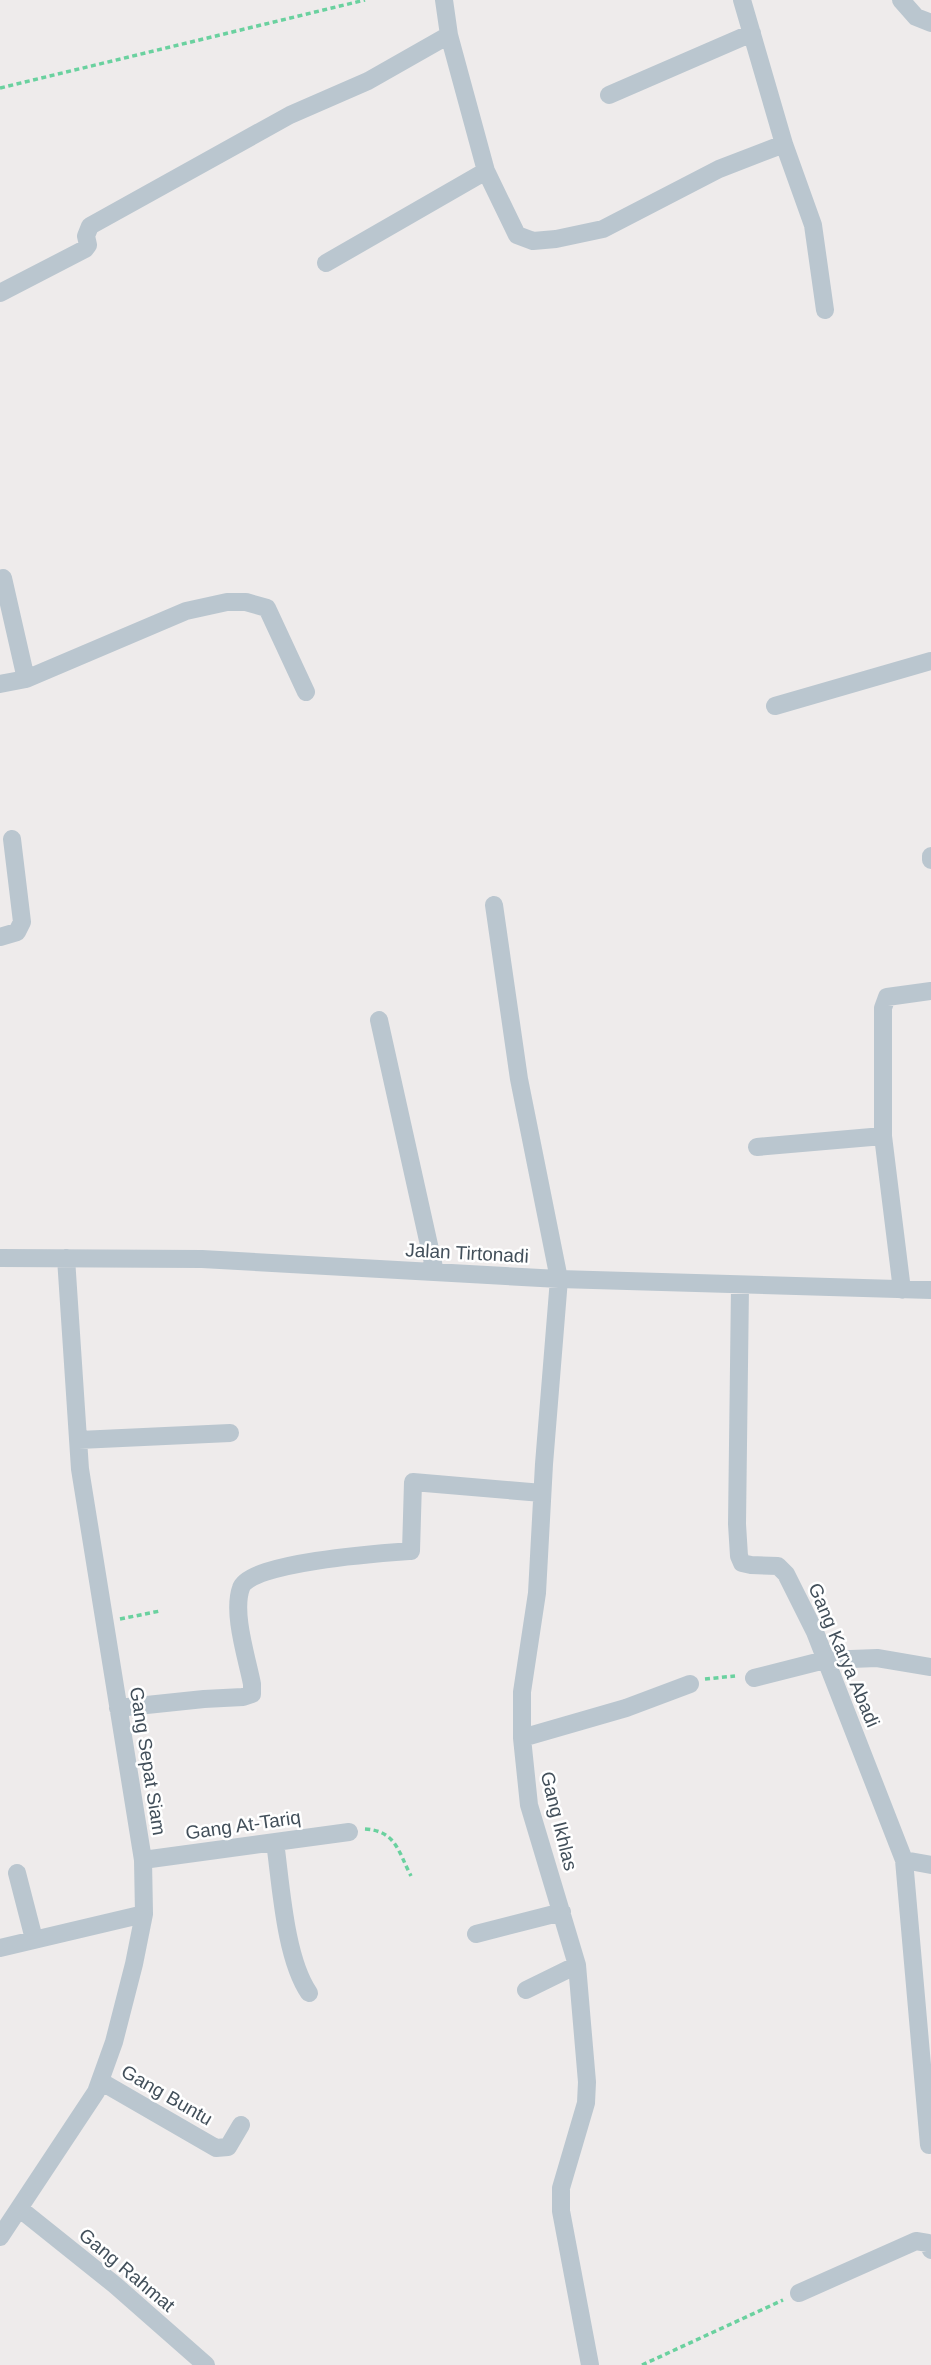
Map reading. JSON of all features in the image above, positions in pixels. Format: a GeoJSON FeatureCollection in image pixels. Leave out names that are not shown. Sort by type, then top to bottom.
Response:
{"type":"FeatureCollection","features":[{"type":"Feature","properties":{"kind":"street"},"geometry":{"type":"LineString","coordinates":[[444,0],[449,35],[486,171],[517,235],[533,241],[603,229],[719,169],[784,144]]}},
{"type":"Feature","properties":{"kind":"street"},"geometry":{"type":"LineString","coordinates":[[742,0],[784,144],[813,225],[825,310]]}},
{"type":"Feature","properties":{"kind":"street"},"geometry":{"type":"LineString","coordinates":[[901,0],[916,17],[931,23]]}},
{"type":"Feature","properties":{"kind":"street"},"geometry":{"type":"LineString","coordinates":[[609,95],[752,33]]}},
{"type":"Feature","properties":{"kind":"street"},"geometry":{"type":"LineString","coordinates":[[0,293],[85,249],[90,226],[290,115],[368,81],[449,35]]}},
{"type":"Feature","properties":{"kind":"street"},"geometry":{"type":"LineString","coordinates":[[326,263],[486,171]]}},
{"type":"Feature","properties":{"kind":"street"},"geometry":{"type":"LineString","coordinates":[[3,578],[26,679]]}},
{"type":"Feature","properties":{"kind":"street"},"geometry":{"type":"LineString","coordinates":[[0,684],[26,679],[186,611],[227,602],[246,602],[267,608],[306,692]]}},
{"type":"Feature","properties":{"kind":"street"},"geometry":{"type":"LineString","coordinates":[[775,706],[931,661]]}},
{"type":"Feature","properties":{"kind":"street"},"geometry":{"type":"LineString","coordinates":[[0,937],[17,932],[22,922],[12,839]]}},
{"type":"Feature","properties":{"kind":"street","name":"Gang Ikhlas"},"geometry":{"type":"LineString","coordinates":[[494,905],[519,1079],[559,1279],[537,1593],[522,1692],[522,1738],[529,1805],[577,1965],[587,2082],[586,2103],[561,2188],[561,2211],[590,2365]]}},
{"type":"Feature","properties":{"kind":"street"},"geometry":{"type":"LineString","coordinates":[[902,1290],[883,1136],[884,1002],[887,997],[931,991]]}},
{"type":"Feature","properties":{"kind":"street"},"geometry":{"type":"LineString","coordinates":[[379,1020],[435,1272]]}},
{"type":"Feature","properties":{"kind":"street"},"geometry":{"type":"LineString","coordinates":[[757,1147],[883,1136]]}},
{"type":"Feature","properties":{"kind":"street","name":"Jalan Tirtonadi"},"geometry":{"type":"LineString","coordinates":[[0,1258],[202,1259],[559,1279],[931,1290]]}},
{"type":"Feature","properties":{"kind":"street","name":"Gang Sepat Siam"},"geometry":{"type":"LineString","coordinates":[[0,2237],[96,2092],[117,2029],[144,1914],[143,1860],[80,1469],[66,1258]]}},
{"type":"Feature","properties":{"kind":"street","name":"Gang Karya Abadi"},"geometry":{"type":"LineString","coordinates":[[740,1286],[737,1524],[739,1556],[743,1563],[778,1566],[786,1574],[815,1632],[904,1860],[929,2144]]}},
{"type":"Feature","properties":{"kind":"street"},"geometry":{"type":"LineString","coordinates":[[79,1440],[230,1433]]}},
{"type":"Feature","properties":{"kind":"street"},"geometry":{"type":"LineString","coordinates":[[118,1708],[252,1694],[240,1623],[240,1590],[244,1581],[258,1574],[288,1566],[360,1555],[411,1551],[413,1482],[542,1493]]}},
{"type":"Feature","properties":{"kind":"street"},"geometry":{"type":"LineString","coordinates":[[754,1678],[825,1660],[877,1658],[931,1667]]}},
{"type":"Feature","properties":{"kind":"street"},"geometry":{"type":"LineString","coordinates":[[522,1738],[626,1708],[690,1684]]}},
{"type":"Feature","properties":{"kind":"street","name":"Gang At-Tariq"},"geometry":{"type":"LineString","coordinates":[[143,1860],[349,1832]]}},
{"type":"Feature","properties":{"kind":"street"},"geometry":{"type":"LineString","coordinates":[[275,1842],[299,1979],[309,1993]]}},
{"type":"Feature","properties":{"kind":"street"},"geometry":{"type":"LineString","coordinates":[[904,1860],[931,1865]]}},
{"type":"Feature","properties":{"kind":"street"},"geometry":{"type":"LineString","coordinates":[[17,1873],[34,1940]]}},
{"type":"Feature","properties":{"kind":"street"},"geometry":{"type":"LineString","coordinates":[[476,1934],[562,1912]]}},
{"type":"Feature","properties":{"kind":"street"},"geometry":{"type":"LineString","coordinates":[[0,1948],[144,1914]]}},
{"type":"Feature","properties":{"kind":"street"},"geometry":{"type":"LineString","coordinates":[[526,1990],[577,1965]]}},
{"type":"Feature","properties":{"kind":"street","name":"Gang Buntu"},"geometry":{"type":"LineString","coordinates":[[100,2081],[216,2148],[228,2147],[241,2125]]}},
{"type":"Feature","properties":{"kind":"street","name":"Gang Rahmat"},"geometry":{"type":"LineString","coordinates":[[20,2209],[116,2285],[206,2365]]}},
{"type":"Feature","properties":{"kind":"street"},"geometry":{"type":"LineString","coordinates":[[799,2293],[916,2241],[928,2243],[931,2250]]}},
{"type":"Feature","properties":{"kind":"path"},"geometry":{"type":"LineString","coordinates":[[0,89],[365,0]]}},
{"type":"Feature","properties":{"kind":"path"},"geometry":{"type":"LineString","coordinates":[[104,1621],[160,1611]]}},
{"type":"Feature","properties":{"kind":"path"},"geometry":{"type":"LineString","coordinates":[[690,1684],[723,1676],[754,1678]]}},
{"type":"Feature","properties":{"kind":"path"},"geometry":{"type":"LineString","coordinates":[[349,1832],[366,1829],[381,1831],[389,1836],[411,1876]]}},
{"type":"Feature","properties":{"kind":"path"},"geometry":{"type":"LineString","coordinates":[[642,2365],[799,2293]]}}]}
